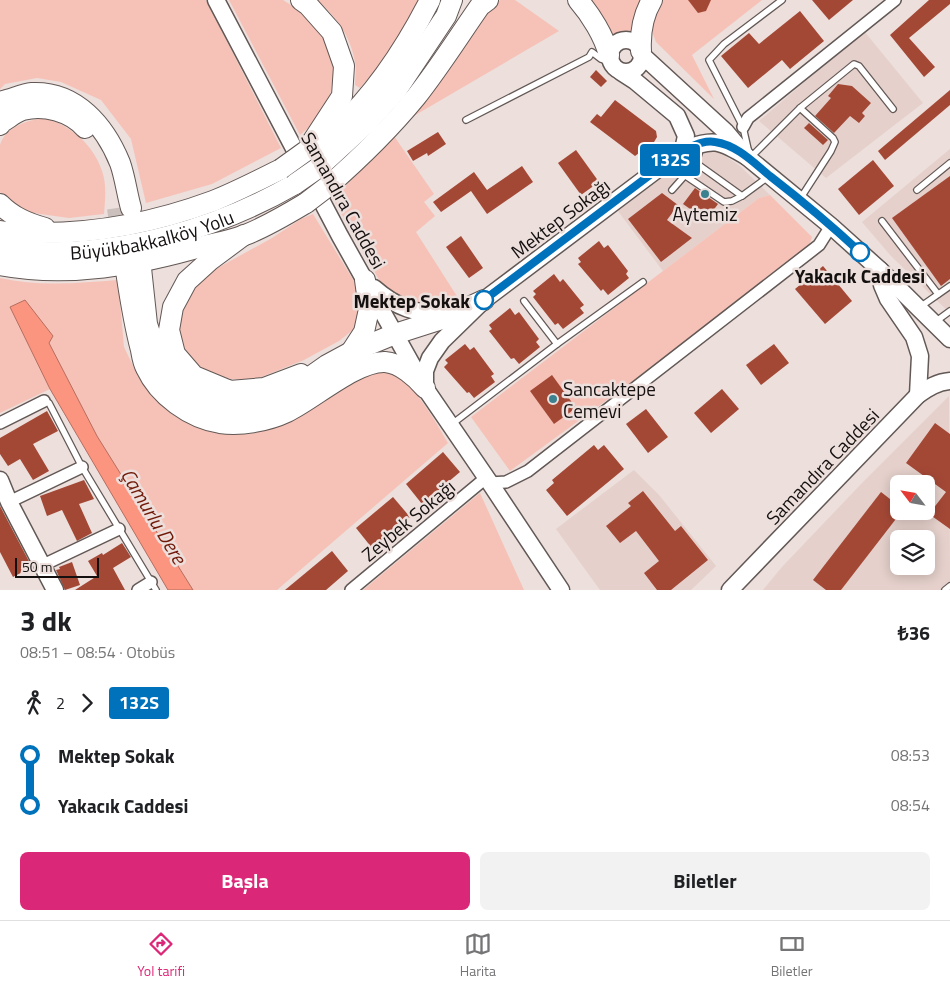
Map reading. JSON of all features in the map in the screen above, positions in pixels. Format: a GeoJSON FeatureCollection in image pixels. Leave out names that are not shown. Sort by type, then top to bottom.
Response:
{"type":"FeatureCollection","features":[{"type":"Feature","properties":{"kind":"highway"},"geometry":{"type":"LineString","coordinates":[[302,0],[332,32],[344,66],[342,96],[306,152]]}},
{"type":"Feature","properties":{"kind":"highway"},"geometry":{"type":"LineString","coordinates":[[306,152],[336,130],[366,98],[387,72],[430,0]]}},
{"type":"Feature","properties":{"kind":"highway","name":"Büyükbakkalköy Yolu"},"geometry":{"type":"LineString","coordinates":[[0,247],[32,252],[85,252],[128,245],[187,232],[241,212],[296,184],[318,168],[368,123],[396,91],[446,16],[452,0]]}},
{"type":"Feature","properties":{"kind":"highway"},"geometry":{"type":"LineString","coordinates":[[416,96],[462,17],[469,0]]}},
{"type":"Feature","properties":{"kind":"highway"},"geometry":{"type":"LineString","coordinates":[[0,265],[25,270],[90,268],[132,264],[167,257],[244,235],[282,217],[306,203],[327,187],[354,164],[383,134],[416,96],[480,6],[488,0]]}},
{"type":"Feature","properties":{"kind":"highway"},"geometry":{"type":"LineString","coordinates":[[578,0],[588,12],[613,62]]}},
{"type":"Feature","properties":{"kind":"highway"},"geometry":{"type":"LineString","coordinates":[[641,53],[645,11],[652,0]]}},
{"type":"Feature","properties":{"kind":"highway"},"geometry":{"type":"LineString","coordinates":[[0,104],[3,101],[30,93],[49,93],[70,101],[92,117],[109,139],[120,165],[124,208],[96,142],[82,126],[65,114],[45,108],[23,110],[0,125]]}},
{"type":"Feature","properties":{"kind":"highway","name":"Büyükbakkalköy Yolu"},"geometry":{"type":"LineString","coordinates":[[0,231],[9,233],[64,233],[128,224],[173,214],[214,201],[282,169],[306,152]]}},
{"type":"Feature","properties":{"kind":"highway"},"geometry":{"type":"LineString","coordinates":[[0,204],[10,214],[28,223],[64,233]]}},
{"type":"Feature","properties":{"kind":"highway"},"geometry":{"type":"LineString","coordinates":[[244,235],[209,261],[187,281],[173,306],[169,330],[175,354],[194,376],[214,386],[230,391],[264,388],[327,365]]}},
{"type":"Feature","properties":{"kind":"highway"},"geometry":{"type":"LineString","coordinates":[[426,388],[406,370],[385,362],[364,365],[287,412],[261,421],[220,422],[193,413],[178,405],[161,390],[146,368],[134,326],[133,270],[159,361],[180,386],[201,398],[228,408],[258,406],[280,398],[327,365],[351,352],[395,334],[452,315],[484,300]]}},
{"type":"Feature","properties":{"kind":"highway"},"geometry":{"type":"LineString","coordinates":[[351,352],[364,332],[369,309],[365,280]]}},
{"type":"Feature","properties":{"kind":"main road","name":"Samandıra Caddesi"},"geometry":{"type":"LineString","coordinates":[[216,0],[340,236],[426,388],[561,590]]}},
{"type":"Feature","properties":{"kind":"main road"},"geometry":{"type":"LineString","coordinates":[[613,62],[613,45],[623,40],[634,42],[641,53],[726,132],[748,158]]}},
{"type":"Feature","properties":{"kind":"main road"},"geometry":{"type":"LineString","coordinates":[[613,62],[626,72],[635,69],[639,65],[641,53]]}},
{"type":"Feature","properties":{"kind":"main road"},"geometry":{"type":"LineString","coordinates":[[613,62],[677,116],[686,136],[683,150]]}},
{"type":"Feature","properties":{"kind":"main road"},"geometry":{"type":"LineString","coordinates":[[683,150],[702,142],[714,142],[726,145],[748,158],[831,226],[944,332]]}},
{"type":"Feature","properties":{"kind":"main road","name":"Mektep Sokağı"},"geometry":{"type":"LineString","coordinates":[[426,388],[424,371],[430,358],[442,341],[484,300],[683,150]]}},
{"type":"Feature","properties":{"kind":"main road"},"geometry":{"type":"LineString","coordinates":[[880,270],[882,285],[888,299],[914,337],[920,356],[918,395]]}},
{"type":"Feature","properties":{"kind":"main road"},"geometry":{"type":"LineString","coordinates":[[365,280],[388,300],[405,309],[422,314],[452,315]]}},
{"type":"Feature","properties":{"kind":"main road","name":"Samandıra Caddesi"},"geometry":{"type":"LineString","coordinates":[[730,590],[918,395],[931,386],[942,382],[950,382]]}},
{"type":"Feature","properties":{"kind":"main road"},"geometry":{"type":"LineString","coordinates":[[0,480],[9,502],[54,590]]}},
{"type":"Feature","properties":{"kind":"street"},"geometry":{"type":"LineString","coordinates":[[743,127],[748,118],[895,0]]}},
{"type":"Feature","properties":{"kind":"street"},"geometry":{"type":"LineString","coordinates":[[488,480],[506,482],[528,471],[819,245],[831,226]]}},
{"type":"Feature","properties":{"kind":"street"},"geometry":{"type":"LineString","coordinates":[[0,422],[44,401]]}},
{"type":"Feature","properties":{"kind":"street"},"geometry":{"type":"LineString","coordinates":[[9,502],[82,467]]}},
{"type":"Feature","properties":{"kind":"street","name":"Zeybek Sokağı"},"geometry":{"type":"LineString","coordinates":[[351,590],[488,480]]}},
{"type":"Feature","properties":{"kind":"street"},"geometry":{"type":"LineString","coordinates":[[41,566],[119,529]]}},
{"type":"Feature","properties":{"kind":"street"},"geometry":{"type":"LineString","coordinates":[[138,590],[153,586]]}},
{"type":"Feature","properties":{"kind":"lane"},"geometry":{"type":"LineString","coordinates":[[748,158],[743,127],[709,60],[724,44],[782,0]]}},
{"type":"Feature","properties":{"kind":"lane"},"geometry":{"type":"LineString","coordinates":[[466,120],[589,57],[592,52],[601,59],[613,62]]}},
{"type":"Feature","properties":{"kind":"lane"},"geometry":{"type":"LineString","coordinates":[[748,158],[800,108],[854,64],[859,66],[893,109]]}},
{"type":"Feature","properties":{"kind":"lane"},"geometry":{"type":"LineString","coordinates":[[800,108],[835,142],[832,151],[800,199]]}},
{"type":"Feature","properties":{"kind":"lane"},"geometry":{"type":"LineString","coordinates":[[672,190],[696,163],[702,142]]}},
{"type":"Feature","properties":{"kind":"lane"},"geometry":{"type":"LineString","coordinates":[[666,163],[724,202],[732,202],[770,176]]}},
{"type":"Feature","properties":{"kind":"lane"},"geometry":{"type":"LineString","coordinates":[[696,163],[742,196]]}},
{"type":"Feature","properties":{"kind":"lane"},"geometry":{"type":"LineString","coordinates":[[917,190],[950,163]]}},
{"type":"Feature","properties":{"kind":"lane"},"geometry":{"type":"LineString","coordinates":[[882,221],[938,294]]}},
{"type":"Feature","properties":{"kind":"lane"},"geometry":{"type":"LineString","coordinates":[[451,425],[557,344],[643,282]]}},
{"type":"Feature","properties":{"kind":"lane"},"geometry":{"type":"LineString","coordinates":[[918,308],[950,286]]}},
{"type":"Feature","properties":{"kind":"lane"},"geometry":{"type":"LineString","coordinates":[[524,301],[557,344]]}},
{"type":"Feature","properties":{"kind":"lane"},"geometry":{"type":"LineString","coordinates":[[944,332],[950,311]]}},
{"type":"Feature","properties":{"kind":"lane"},"geometry":{"type":"LineString","coordinates":[[44,401],[49,403],[82,467],[153,586]]}},
{"type":"Feature","properties":{"kind":"lane"},"geometry":{"type":"LineString","coordinates":[[945,590],[950,586]]}},
{"type":"Feature","properties":{"kind":"shaded area"},"geometry":{"type":"Polygon","coordinates":[[[0,0],[206,0],[281,148],[212,184],[146,203],[131,139],[101,100],[61,82],[37,78],[5,84],[0,89],[0,0]]]}},
{"type":"Feature","properties":{"kind":"shaded area"},"geometry":{"type":"Polygon","coordinates":[[[229,0],[283,0],[308,16],[326,39],[335,66],[330,96],[319,119],[300,135],[229,0]]]}},
{"type":"Feature","properties":{"kind":"shaded area"},"geometry":{"type":"Polygon","coordinates":[[[317,0],[421,0],[382,63],[360,88],[355,85],[356,65],[350,44],[336,20],[317,0]]]}},
{"type":"Feature","properties":{"kind":"shaded area"},"geometry":{"type":"Polygon","coordinates":[[[500,0],[515,0],[559,31],[412,117],[464,41],[500,0]]]}},
{"type":"Feature","properties":{"kind":"shaded area"},"geometry":{"type":"Polygon","coordinates":[[[583,0],[644,0],[631,33],[619,32],[605,38],[583,0]]]}},
{"type":"Feature","properties":{"kind":"shaded area"},"geometry":{"type":"Polygon","coordinates":[[[662,0],[762,0],[692,55],[714,99],[656,42],[650,26],[652,13],[662,0]]]}},
{"type":"Feature","properties":{"kind":"shaded area"},"geometry":{"type":"Polygon","coordinates":[[[864,31],[923,103],[826,178],[759,121],[864,31]]]}},
{"type":"Feature","properties":{"kind":"shaded area"},"geometry":{"type":"Polygon","coordinates":[[[45,118],[55,121],[72,131],[93,152],[105,182],[104,214],[69,218],[26,212],[10,203],[0,192],[0,145],[3,138],[18,125],[45,118]]]}},
{"type":"Feature","properties":{"kind":"shaded area"},"geometry":{"type":"Polygon","coordinates":[[[394,136],[434,194],[424,202],[435,216],[416,232],[460,301],[441,305],[417,305],[397,298],[381,283],[333,199],[394,136]]]}},
{"type":"Feature","properties":{"kind":"shaded area"},"geometry":{"type":"Polygon","coordinates":[[[950,149],[950,313],[891,256],[862,222],[950,149]]]}},
{"type":"Feature","properties":{"kind":"shaded area","name":"Aytemiz"},"geometry":{"type":"Polygon","coordinates":[[[718,151],[740,166],[770,195],[759,198],[663,271],[618,211],[690,156],[718,151]]]}},
{"type":"Feature","properties":{"kind":"shaded area"},"geometry":{"type":"Polygon","coordinates":[[[770,195],[812,237],[809,246],[637,378],[510,471],[471,417],[759,198],[770,195]]]}},
{"type":"Feature","properties":{"kind":"shaded area"},"geometry":{"type":"Polygon","coordinates":[[[313,214],[360,291],[361,309],[354,329],[339,341],[304,360],[254,380],[231,379],[203,369],[193,361],[179,339],[177,326],[189,291],[205,275],[272,238],[301,219],[313,214]]]}},
{"type":"Feature","properties":{"kind":"shaded area"},"geometry":{"type":"Polygon","coordinates":[[[0,278],[29,283],[74,283],[118,280],[124,347],[136,372],[153,394],[229,433],[250,434],[276,427],[303,414],[361,378],[384,372],[394,375],[413,390],[448,443],[277,590],[193,590],[97,436],[25,300],[10,307],[50,389],[0,413],[0,278]]]}},
{"type":"Feature","properties":{"kind":"shaded area"},"geometry":{"type":"Polygon","coordinates":[[[25,300],[53,336],[49,343],[97,436],[193,590],[168,590],[50,389],[10,307],[25,300]]]}},
{"type":"Feature","properties":{"kind":"shaded area"},"geometry":{"type":"Polygon","coordinates":[[[949,396],[950,590],[763,590],[782,567],[949,396]]]}},
{"type":"Feature","properties":{"kind":"shaded area"},"geometry":{"type":"Polygon","coordinates":[[[634,470],[659,495],[716,566],[691,590],[600,590],[556,529],[634,470]]]}},
{"type":"Feature","properties":{"kind":"shaded area"},"geometry":{"type":"Polygon","coordinates":[[[480,493],[524,590],[363,590],[480,493]]]}},
{"type":"Feature","properties":{"kind":"building"},"geometry":{"type":"Polygon","coordinates":[[[688,0],[711,0],[706,11],[698,13],[688,0]]]}},
{"type":"Feature","properties":{"kind":"building"},"geometry":{"type":"Polygon","coordinates":[[[812,0],[853,0],[829,20],[812,0]]]}},
{"type":"Feature","properties":{"kind":"building"},"geometry":{"type":"Polygon","coordinates":[[[929,0],[950,0],[950,4],[909,38],[935,67],[924,77],[890,35],[929,0]]]}},
{"type":"Feature","properties":{"kind":"building"},"geometry":{"type":"Polygon","coordinates":[[[800,11],[824,41],[790,69],[782,60],[748,88],[721,56],[749,33],[759,44],[800,11]]]}},
{"type":"Feature","properties":{"kind":"building"},"geometry":{"type":"Polygon","coordinates":[[[596,70],[607,81],[601,87],[590,77],[596,70]]]}},
{"type":"Feature","properties":{"kind":"building"},"geometry":{"type":"Polygon","coordinates":[[[838,84],[852,86],[871,103],[862,113],[865,116],[859,123],[850,116],[834,133],[815,116],[831,98],[828,96],[838,84]]]}},
{"type":"Feature","properties":{"kind":"building"},"geometry":{"type":"Polygon","coordinates":[[[950,90],[950,105],[885,160],[878,151],[950,90]]]}},
{"type":"Feature","properties":{"kind":"building"},"geometry":{"type":"Polygon","coordinates":[[[615,100],[656,131],[657,137],[654,142],[635,156],[590,122],[597,114],[601,117],[615,100]]]}},
{"type":"Feature","properties":{"kind":"building"},"geometry":{"type":"Polygon","coordinates":[[[809,123],[828,140],[823,145],[804,128],[809,123]]]}},
{"type":"Feature","properties":{"kind":"building"},"geometry":{"type":"Polygon","coordinates":[[[438,132],[446,144],[428,156],[427,153],[413,161],[407,151],[438,132]]]}},
{"type":"Feature","properties":{"kind":"building"},"geometry":{"type":"Polygon","coordinates":[[[576,150],[599,182],[581,195],[558,163],[576,150]]]}},
{"type":"Feature","properties":{"kind":"building"},"geometry":{"type":"Polygon","coordinates":[[[873,160],[894,186],[859,215],[838,189],[873,160]]]}},
{"type":"Feature","properties":{"kind":"building"},"geometry":{"type":"Polygon","coordinates":[[[522,166],[533,182],[487,214],[471,191],[441,212],[433,202],[474,172],[487,190],[522,166]]]}},
{"type":"Feature","properties":{"kind":"building"},"geometry":{"type":"Polygon","coordinates":[[[950,176],[950,279],[941,286],[892,218],[950,176]]]}},
{"type":"Feature","properties":{"kind":"building"},"geometry":{"type":"Polygon","coordinates":[[[695,188],[718,204],[706,220],[683,204],[695,188]]]}},
{"type":"Feature","properties":{"kind":"building"},"geometry":{"type":"Polygon","coordinates":[[[662,193],[678,205],[667,220],[692,238],[661,262],[628,219],[662,193]]]}},
{"type":"Feature","properties":{"kind":"building"},"geometry":{"type":"Polygon","coordinates":[[[461,236],[483,268],[469,278],[446,247],[461,236]]]}},
{"type":"Feature","properties":{"kind":"building"},"geometry":{"type":"Polygon","coordinates":[[[599,241],[604,248],[608,245],[628,271],[626,274],[629,278],[608,295],[603,289],[601,291],[578,264],[581,262],[578,258],[599,241]]]}},
{"type":"Feature","properties":{"kind":"building"},"geometry":{"type":"Polygon","coordinates":[[[823,266],[852,301],[825,324],[795,289],[823,266]]]}},
{"type":"Feature","properties":{"kind":"building"},"geometry":{"type":"Polygon","coordinates":[[[554,274],[560,282],[563,279],[584,305],[580,308],[584,313],[563,329],[558,323],[555,325],[533,297],[536,294],[533,291],[554,274]]]}},
{"type":"Feature","properties":{"kind":"building"},"geometry":{"type":"Polygon","coordinates":[[[510,308],[515,315],[519,312],[539,339],[536,342],[540,347],[519,364],[514,358],[511,359],[489,331],[492,329],[489,325],[510,308]]]}},
{"type":"Feature","properties":{"kind":"building"},"geometry":{"type":"Polygon","coordinates":[[[465,344],[470,350],[474,347],[494,374],[491,376],[495,382],[474,398],[469,392],[467,393],[444,367],[448,363],[445,360],[465,344]]]}},
{"type":"Feature","properties":{"kind":"building"},"geometry":{"type":"Polygon","coordinates":[[[774,344],[789,363],[761,385],[746,365],[774,344]]]}},
{"type":"Feature","properties":{"kind":"building","name":"Sancaktepe Cemevi"},"geometry":{"type":"Polygon","coordinates":[[[552,375],[576,408],[554,424],[530,391],[552,375]]]}},
{"type":"Feature","properties":{"kind":"building"},"geometry":{"type":"Polygon","coordinates":[[[722,389],[739,409],[711,433],[694,413],[722,389]]]}},
{"type":"Feature","properties":{"kind":"building"},"geometry":{"type":"Polygon","coordinates":[[[646,409],[668,437],[648,453],[626,424],[646,409]]]}},
{"type":"Feature","properties":{"kind":"building"},"geometry":{"type":"Polygon","coordinates":[[[47,411],[58,431],[33,444],[49,471],[33,480],[20,459],[8,466],[0,454],[0,438],[47,411]]]}},
{"type":"Feature","properties":{"kind":"building"},"geometry":{"type":"Polygon","coordinates":[[[935,423],[950,434],[950,529],[935,518],[935,506],[946,492],[935,484],[935,475],[923,475],[906,463],[935,423]]]}},
{"type":"Feature","properties":{"kind":"building"},"geometry":{"type":"Polygon","coordinates":[[[594,445],[598,450],[604,445],[624,469],[567,516],[546,490],[554,483],[552,480],[594,445]]]}},
{"type":"Feature","properties":{"kind":"building"},"geometry":{"type":"Polygon","coordinates":[[[443,452],[460,472],[422,504],[406,484],[443,452]]]}},
{"type":"Feature","properties":{"kind":"building"},"geometry":{"type":"Polygon","coordinates":[[[84,480],[94,499],[79,504],[92,533],[77,541],[62,510],[47,516],[40,496],[84,480]]]}},
{"type":"Feature","properties":{"kind":"building"},"geometry":{"type":"Polygon","coordinates":[[[643,491],[675,531],[681,526],[708,560],[671,590],[657,590],[644,573],[659,561],[636,531],[620,543],[606,526],[631,506],[628,503],[643,491]]]}},
{"type":"Feature","properties":{"kind":"building"},"geometry":{"type":"Polygon","coordinates":[[[881,492],[890,499],[890,520],[895,520],[841,590],[826,590],[813,580],[881,492]]]}},
{"type":"Feature","properties":{"kind":"building"},"geometry":{"type":"Polygon","coordinates":[[[393,497],[410,517],[372,548],[356,528],[393,497]]]}},
{"type":"Feature","properties":{"kind":"building"},"geometry":{"type":"Polygon","coordinates":[[[0,506],[32,567],[13,577],[0,552],[0,506]]]}},
{"type":"Feature","properties":{"kind":"building"},"geometry":{"type":"Polygon","coordinates":[[[122,543],[131,557],[113,568],[125,590],[75,590],[97,576],[88,561],[102,553],[103,555],[122,543]]]}},
{"type":"Feature","properties":{"kind":"building"},"geometry":{"type":"Polygon","coordinates":[[[332,551],[348,571],[326,590],[285,590],[332,551]]]}},
{"type":"Feature","properties":{"kind":"building"},"geometry":{"type":"Polygon","coordinates":[[[72,562],[80,585],[65,590],[56,570],[72,562]]]}},
{"type":"Feature","properties":{"kind":"tunnel"},"geometry":{"type":"LineString","coordinates":[[117,208],[122,243]]}},
{"type":"Feature","properties":{"kind":"bus line","name":"132S"},"geometry":{"type":"LineString","coordinates":[[484,300],[683,150],[702,142],[726,145],[747,157],[787,188],[860,252]]}},
{"type":"Feature","properties":{"kind":"place","name":"Aytemiz"},"geometry":{"type":"Point","coordinates":[705,194]}},
{"type":"Feature","properties":{"kind":"place","name":"Yakacık Caddesi"},"geometry":{"type":"Point","coordinates":[860,252]}},
{"type":"Feature","properties":{"kind":"place","name":"Mektep Sokak"},"geometry":{"type":"Point","coordinates":[484,300]}},
{"type":"Feature","properties":{"kind":"place","name":"Sancaktepe Cemevi"},"geometry":{"type":"Point","coordinates":[553,399]}},
{"type":"Feature","properties":{"kind":"water label","name":"Çamurlu Dere"},"geometry":{"type":"Point","coordinates":[154,516]}}]}
